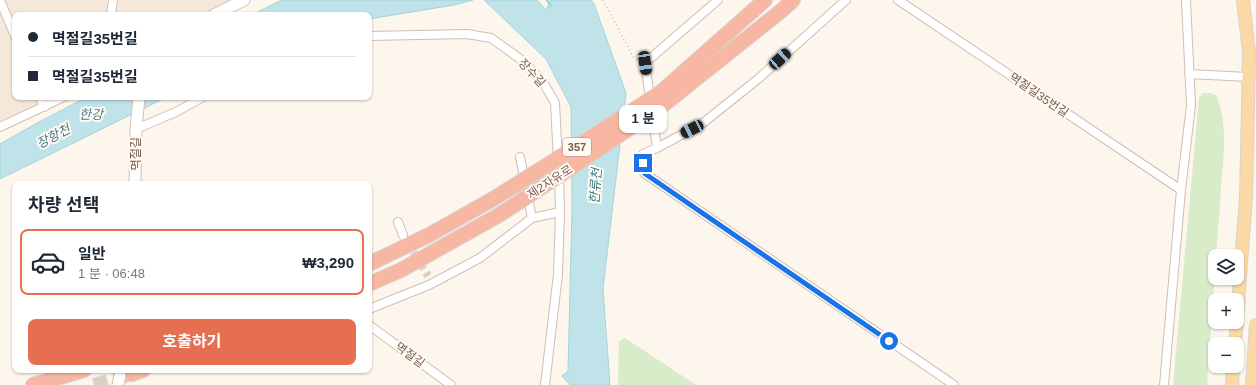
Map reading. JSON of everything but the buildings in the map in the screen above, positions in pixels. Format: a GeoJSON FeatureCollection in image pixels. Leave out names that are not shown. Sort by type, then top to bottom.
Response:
{"type":"FeatureCollection","features":[{"type":"Feature","properties":{"kind":"highway"},"geometry":{"type":"LineString","coordinates":[[661,99],[765,0]]}},
{"type":"Feature","properties":{"kind":"highway","name":"제2자유로"},"geometry":{"type":"LineString","coordinates":[[372,283],[401,270],[499,215],[580,162],[661,99],[781,11],[793,0]]}},
{"type":"Feature","properties":{"kind":"highway"},"geometry":{"type":"LineString","coordinates":[[781,11],[798,0]]}},
{"type":"Feature","properties":{"kind":"highway","name":"357"},"geometry":{"type":"LineString","coordinates":[[372,263],[430,235],[493,199],[576,147],[661,99]]}},
{"type":"Feature","properties":{"kind":"highway"},"geometry":{"type":"LineString","coordinates":[[33,385],[74,373]]}},
{"type":"Feature","properties":{"kind":"main road"},"geometry":{"type":"LineString","coordinates":[[1239,293],[1246,198],[1249,52],[1243,0]]}},
{"type":"Feature","properties":{"kind":"main road"},"geometry":{"type":"LineString","coordinates":[[1252,385],[1256,325]]}},
{"type":"Feature","properties":{"kind":"main road"},"geometry":{"type":"LineString","coordinates":[[1232,385],[1233,373]]}},
{"type":"Feature","properties":{"kind":"street"},"geometry":{"type":"LineString","coordinates":[[0,0],[12,29]]}},
{"type":"Feature","properties":{"kind":"street"},"geometry":{"type":"LineString","coordinates":[[111,12],[113,0]]}},
{"type":"Feature","properties":{"kind":"street"},"geometry":{"type":"LineString","coordinates":[[220,12],[244,0]]}},
{"type":"Feature","properties":{"kind":"street"},"geometry":{"type":"LineString","coordinates":[[657,148],[645,63],[718,0]]}},
{"type":"Feature","properties":{"kind":"street"},"geometry":{"type":"LineString","coordinates":[[846,0],[758,79],[703,123],[643,154],[644,173],[954,385]]}},
{"type":"Feature","properties":{"kind":"street","name":"멱절길35번길"},"geometry":{"type":"LineString","coordinates":[[898,0],[1181,190]]}},
{"type":"Feature","properties":{"kind":"street"},"geometry":{"type":"LineString","coordinates":[[1164,385],[1181,190],[1191,105],[1186,0]]}},
{"type":"Feature","properties":{"kind":"street","name":"장수길"},"geometry":{"type":"LineString","coordinates":[[372,36],[467,34],[491,38],[524,61],[543,82],[555,103],[558,134],[560,212],[558,274],[545,385]]}},
{"type":"Feature","properties":{"kind":"street"},"geometry":{"type":"LineString","coordinates":[[1189,74],[1248,77]]}},
{"type":"Feature","properties":{"kind":"street"},"geometry":{"type":"LineString","coordinates":[[41,100],[44,107]]}},
{"type":"Feature","properties":{"kind":"street"},"geometry":{"type":"LineString","coordinates":[[0,127],[58,100]]}},
{"type":"Feature","properties":{"kind":"street","name":"멱절길"},"geometry":{"type":"LineString","coordinates":[[136,181],[136,127],[139,100]]}},
{"type":"Feature","properties":{"kind":"street"},"geometry":{"type":"LineString","coordinates":[[136,127],[176,112],[198,100]]}},
{"type":"Feature","properties":{"kind":"street"},"geometry":{"type":"LineString","coordinates":[[520,157],[532,218]]}},
{"type":"Feature","properties":{"kind":"street"},"geometry":{"type":"LineString","coordinates":[[372,308],[429,285],[480,258],[532,218],[560,212]]}},
{"type":"Feature","properties":{"kind":"street"},"geometry":{"type":"LineString","coordinates":[[398,222],[403,235]]}},
{"type":"Feature","properties":{"kind":"street"},"geometry":{"type":"LineString","coordinates":[[428,276],[429,285]]}},
{"type":"Feature","properties":{"kind":"street","name":"멱절길"},"geometry":{"type":"LineString","coordinates":[[372,327],[451,385]]}},
{"type":"Feature","properties":{"kind":"street"},"geometry":{"type":"LineString","coordinates":[[118,385],[130,373]]}},
{"type":"Feature","properties":{"kind":"path"},"geometry":{"type":"LineString","coordinates":[[603,0],[634,58],[645,63]]}},
{"type":"Feature","properties":{"kind":"shaded area"},"geometry":{"type":"Polygon","coordinates":[[[0,0],[244,0],[221,12],[12,12],[12,100],[60,100],[0,131],[0,0]]]}},
{"type":"Feature","properties":{"kind":"green space"},"geometry":{"type":"Polygon","coordinates":[[[1203,93],[1216,95],[1220,106],[1224,128],[1217,249],[1208,249],[1208,285],[1214,285],[1214,293],[1208,293],[1208,329],[1211,329],[1210,337],[1208,337],[1207,385],[1173,385],[1199,98],[1203,93]]]}},
{"type":"Feature","properties":{"kind":"green space"},"geometry":{"type":"Polygon","coordinates":[[[625,338],[696,385],[618,385],[619,341],[625,338]]]}},
{"type":"Feature","properties":{"kind":"water"},"geometry":{"type":"Polygon","coordinates":[[[282,0],[473,0],[454,5],[372,19],[372,12],[257,12],[282,0]]]}},
{"type":"Feature","properties":{"kind":"water"},"geometry":{"type":"Polygon","coordinates":[[[484,0],[537,0],[546,10],[551,0],[591,0],[594,4],[626,93],[603,289],[610,385],[570,385],[562,376],[568,371],[572,208],[571,107],[546,59],[484,0]]]}},
{"type":"Feature","properties":{"kind":"water","name":"한강"},"geometry":{"type":"Polygon","coordinates":[[[81,100],[161,100],[0,179],[0,144],[81,100]]]}},
{"type":"Feature","properties":{"kind":"waterway","name":"한류천"},"geometry":{"type":"LineString","coordinates":[[547,0],[551,6]]}},
{"type":"Feature","properties":{"kind":"tunnel"},"geometry":{"type":"LineString","coordinates":[[407,242],[428,276]]}},
{"type":"Feature","properties":{"kind":"tunnel"},"geometry":{"type":"LineString","coordinates":[[94,385],[132,374]]}},
{"type":"Feature","properties":{"kind":"route"},"geometry":{"type":"LineString","coordinates":[[643,163],[644,173],[889,341]]}},
{"type":"Feature","properties":{"kind":"water label","name":"장항천"},"geometry":{"type":"Point","coordinates":[53,136]}}]}
